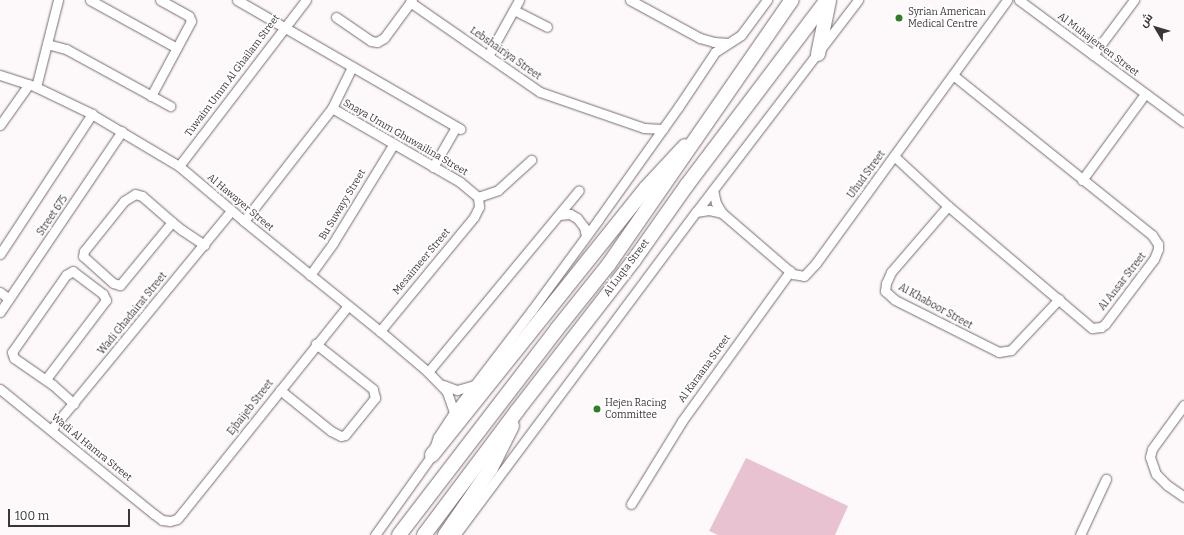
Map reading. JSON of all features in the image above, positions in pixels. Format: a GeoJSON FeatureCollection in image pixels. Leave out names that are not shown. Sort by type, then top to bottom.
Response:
{"type":"FeatureCollection","features":[{"type":"Feature","properties":{"kind":"main road","name":"Al Luqta Street"},"geometry":{"type":"LineString","coordinates":[[399,535],[557,329],[609,264],[792,0]]}},
{"type":"Feature","properties":{"kind":"main road"},"geometry":{"type":"LineString","coordinates":[[808,24],[818,0]]}},
{"type":"Feature","properties":{"kind":"main road","name":"Al Luqta Street"},"geometry":{"type":"LineString","coordinates":[[424,535],[638,254],[687,185],[808,24],[828,0]]}},
{"type":"Feature","properties":{"kind":"main road"},"geometry":{"type":"LineString","coordinates":[[818,54],[828,0]]}},
{"type":"Feature","properties":{"kind":"main road"},"geometry":{"type":"LineString","coordinates":[[432,455],[656,176],[706,124]]}},
{"type":"Feature","properties":{"kind":"main road"},"geometry":{"type":"LineString","coordinates":[[477,382],[506,363]]}},
{"type":"Feature","properties":{"kind":"main road"},"geometry":{"type":"LineString","coordinates":[[445,535],[499,454],[517,411]]}},
{"type":"Feature","properties":{"kind":"street"},"geometry":{"type":"LineString","coordinates":[[0,125],[32,86],[47,44],[58,0]]}},
{"type":"Feature","properties":{"kind":"street"},"geometry":{"type":"LineString","coordinates":[[90,0],[177,48]]}},
{"type":"Feature","properties":{"kind":"street"},"geometry":{"type":"LineString","coordinates":[[151,96],[191,23],[189,16],[160,0]]}},
{"type":"Feature","properties":{"kind":"street"},"geometry":{"type":"LineString","coordinates":[[237,0],[458,128],[433,167]]}},
{"type":"Feature","properties":{"kind":"street","name":"Tuwaim Umm Al Ghailam Street"},"geometry":{"type":"LineString","coordinates":[[179,166],[305,0]]}},
{"type":"Feature","properties":{"kind":"street"},"geometry":{"type":"LineString","coordinates":[[630,0],[700,38],[714,42],[729,43]]}},
{"type":"Feature","properties":{"kind":"street"},"geometry":{"type":"LineString","coordinates":[[375,535],[432,455],[438,437],[454,412],[598,220],[663,129],[708,62],[719,48],[741,35],[767,0]]}},
{"type":"Feature","properties":{"kind":"street"},"geometry":{"type":"LineString","coordinates":[[455,535],[696,212],[858,0]]}},
{"type":"Feature","properties":{"kind":"street","name":"Uhud Street"},"geometry":{"type":"LineString","coordinates":[[790,271],[800,276],[808,273],[1007,0]]}},
{"type":"Feature","properties":{"kind":"street","name":"Al Muhajereen Street"},"geometry":{"type":"LineString","coordinates":[[1019,0],[1184,122]]}},
{"type":"Feature","properties":{"kind":"street"},"geometry":{"type":"LineString","coordinates":[[1093,56],[1134,0]]}},
{"type":"Feature","properties":{"kind":"street","name":"Lebshairiya Street"},"geometry":{"type":"LineString","coordinates":[[336,17],[371,41],[377,42],[384,38],[411,1],[540,92],[640,126],[663,129]]}},
{"type":"Feature","properties":{"kind":"street"},"geometry":{"type":"LineString","coordinates":[[488,56],[517,3],[547,27]]}},
{"type":"Feature","properties":{"kind":"street"},"geometry":{"type":"LineString","coordinates":[[700,38],[707,46],[708,62]]}},
{"type":"Feature","properties":{"kind":"street"},"geometry":{"type":"LineString","coordinates":[[47,44],[66,49],[170,106]]}},
{"type":"Feature","properties":{"kind":"street"},"geometry":{"type":"LineString","coordinates":[[244,222],[332,108],[352,67]]}},
{"type":"Feature","properties":{"kind":"street","name":"Al Hawayer Street"},"geometry":{"type":"LineString","coordinates":[[0,75],[32,86],[90,113],[179,166],[244,222],[380,331],[428,372],[442,386],[451,398],[454,412]]}},
{"type":"Feature","properties":{"kind":"street","name":"Al Ansar Street"},"geometry":{"type":"LineString","coordinates":[[894,156],[948,206],[1092,328],[1101,327],[1154,259],[1158,249],[1158,244],[1152,235],[953,75]]}},
{"type":"Feature","properties":{"kind":"street"},"geometry":{"type":"LineString","coordinates":[[1082,180],[1145,94]]}},
{"type":"Feature","properties":{"kind":"street","name":"Snaya Umm Ghuwailina Street"},"geometry":{"type":"LineString","coordinates":[[332,108],[393,145],[460,182],[478,197]]}},
{"type":"Feature","properties":{"kind":"street"},"geometry":{"type":"LineString","coordinates":[[0,254],[79,136],[90,113]]}},
{"type":"Feature","properties":{"kind":"street"},"geometry":{"type":"LineString","coordinates":[[640,126],[647,132],[652,144]]}},
{"type":"Feature","properties":{"kind":"street","name":"Street 675"},"geometry":{"type":"LineString","coordinates":[[0,312],[122,131]]}},
{"type":"Feature","properties":{"kind":"street","name":"Bu Suwayy Street"},"geometry":{"type":"LineString","coordinates":[[310,275],[333,243],[393,145]]}},
{"type":"Feature","properties":{"kind":"street"},"geometry":{"type":"LineString","coordinates":[[478,197],[498,190],[531,160]]}},
{"type":"Feature","properties":{"kind":"street"},"geometry":{"type":"LineString","coordinates":[[428,372],[579,190]]}},
{"type":"Feature","properties":{"kind":"street"},"geometry":{"type":"LineString","coordinates":[[714,190],[716,202],[722,213],[790,271]]}},
{"type":"Feature","properties":{"kind":"street"},"geometry":{"type":"LineString","coordinates":[[172,222],[120,285],[113,283],[83,256],[84,251],[124,200],[131,195],[139,194],[202,247]]}},
{"type":"Feature","properties":{"kind":"street","name":"Mesaimeer Street"},"geometry":{"type":"LineString","coordinates":[[380,331],[474,217],[479,207],[478,197]]}},
{"type":"Feature","properties":{"kind":"street"},"geometry":{"type":"LineString","coordinates":[[569,203],[584,227],[586,236]]}},
{"type":"Feature","properties":{"kind":"street","name":"Al Khaboor Street"},"geometry":{"type":"LineString","coordinates":[[948,206],[891,272],[886,283],[885,290],[895,300],[999,352],[1011,350],[1059,299]]}},
{"type":"Feature","properties":{"kind":"street"},"geometry":{"type":"LineString","coordinates":[[696,212],[709,210],[722,213]]}},
{"type":"Feature","properties":{"kind":"street","name":"Wadi Ghadairat Street"},"geometry":{"type":"LineString","coordinates":[[51,430],[231,211]]}},
{"type":"Feature","properties":{"kind":"street"},"geometry":{"type":"LineString","coordinates":[[559,215],[570,214],[586,220],[598,220]]}},
{"type":"Feature","properties":{"kind":"street"},"geometry":{"type":"LineString","coordinates":[[50,382],[106,300],[103,294],[73,271],[66,275],[12,352],[14,358],[50,382],[60,386],[76,401]]}},
{"type":"Feature","properties":{"kind":"street","name":"Al Karaana Street"},"geometry":{"type":"LineString","coordinates":[[631,504],[682,420],[790,271]]}},
{"type":"Feature","properties":{"kind":"street"},"geometry":{"type":"LineString","coordinates":[[0,292],[9,299]]}},
{"type":"Feature","properties":{"kind":"street","name":"Ejbaijeb Street"},"geometry":{"type":"LineString","coordinates":[[170,521],[177,519],[182,513],[348,306]]}},
{"type":"Feature","properties":{"kind":"street"},"geometry":{"type":"LineString","coordinates":[[280,390],[331,431],[341,436],[345,435],[375,398],[373,389],[316,344]]}},
{"type":"Feature","properties":{"kind":"street"},"geometry":{"type":"LineString","coordinates":[[442,386],[457,390],[477,382]]}},
{"type":"Feature","properties":{"kind":"street","name":"Wadi Al Hamra Street"},"geometry":{"type":"LineString","coordinates":[[0,389],[154,514],[162,520],[170,521]]}},
{"type":"Feature","properties":{"kind":"street"},"geometry":{"type":"LineString","coordinates":[[1184,405],[1152,449],[1150,457],[1156,474],[1167,485],[1184,497]]}},
{"type":"Feature","properties":{"kind":"street"},"geometry":{"type":"LineString","coordinates":[[1080,535],[1106,480]]}},
{"type":"Feature","properties":{"kind":"shaded area"},"geometry":{"type":"Polygon","coordinates":[[[746,458],[848,506],[835,535],[718,535],[709,531],[746,458]]]}},
{"type":"Feature","properties":{"kind":"place","name":"Syrian American Medical Centre"},"geometry":{"type":"Point","coordinates":[899,18]}},
{"type":"Feature","properties":{"kind":"place","name":"Hejen Racing Committee"},"geometry":{"type":"Point","coordinates":[597,409]}}]}
